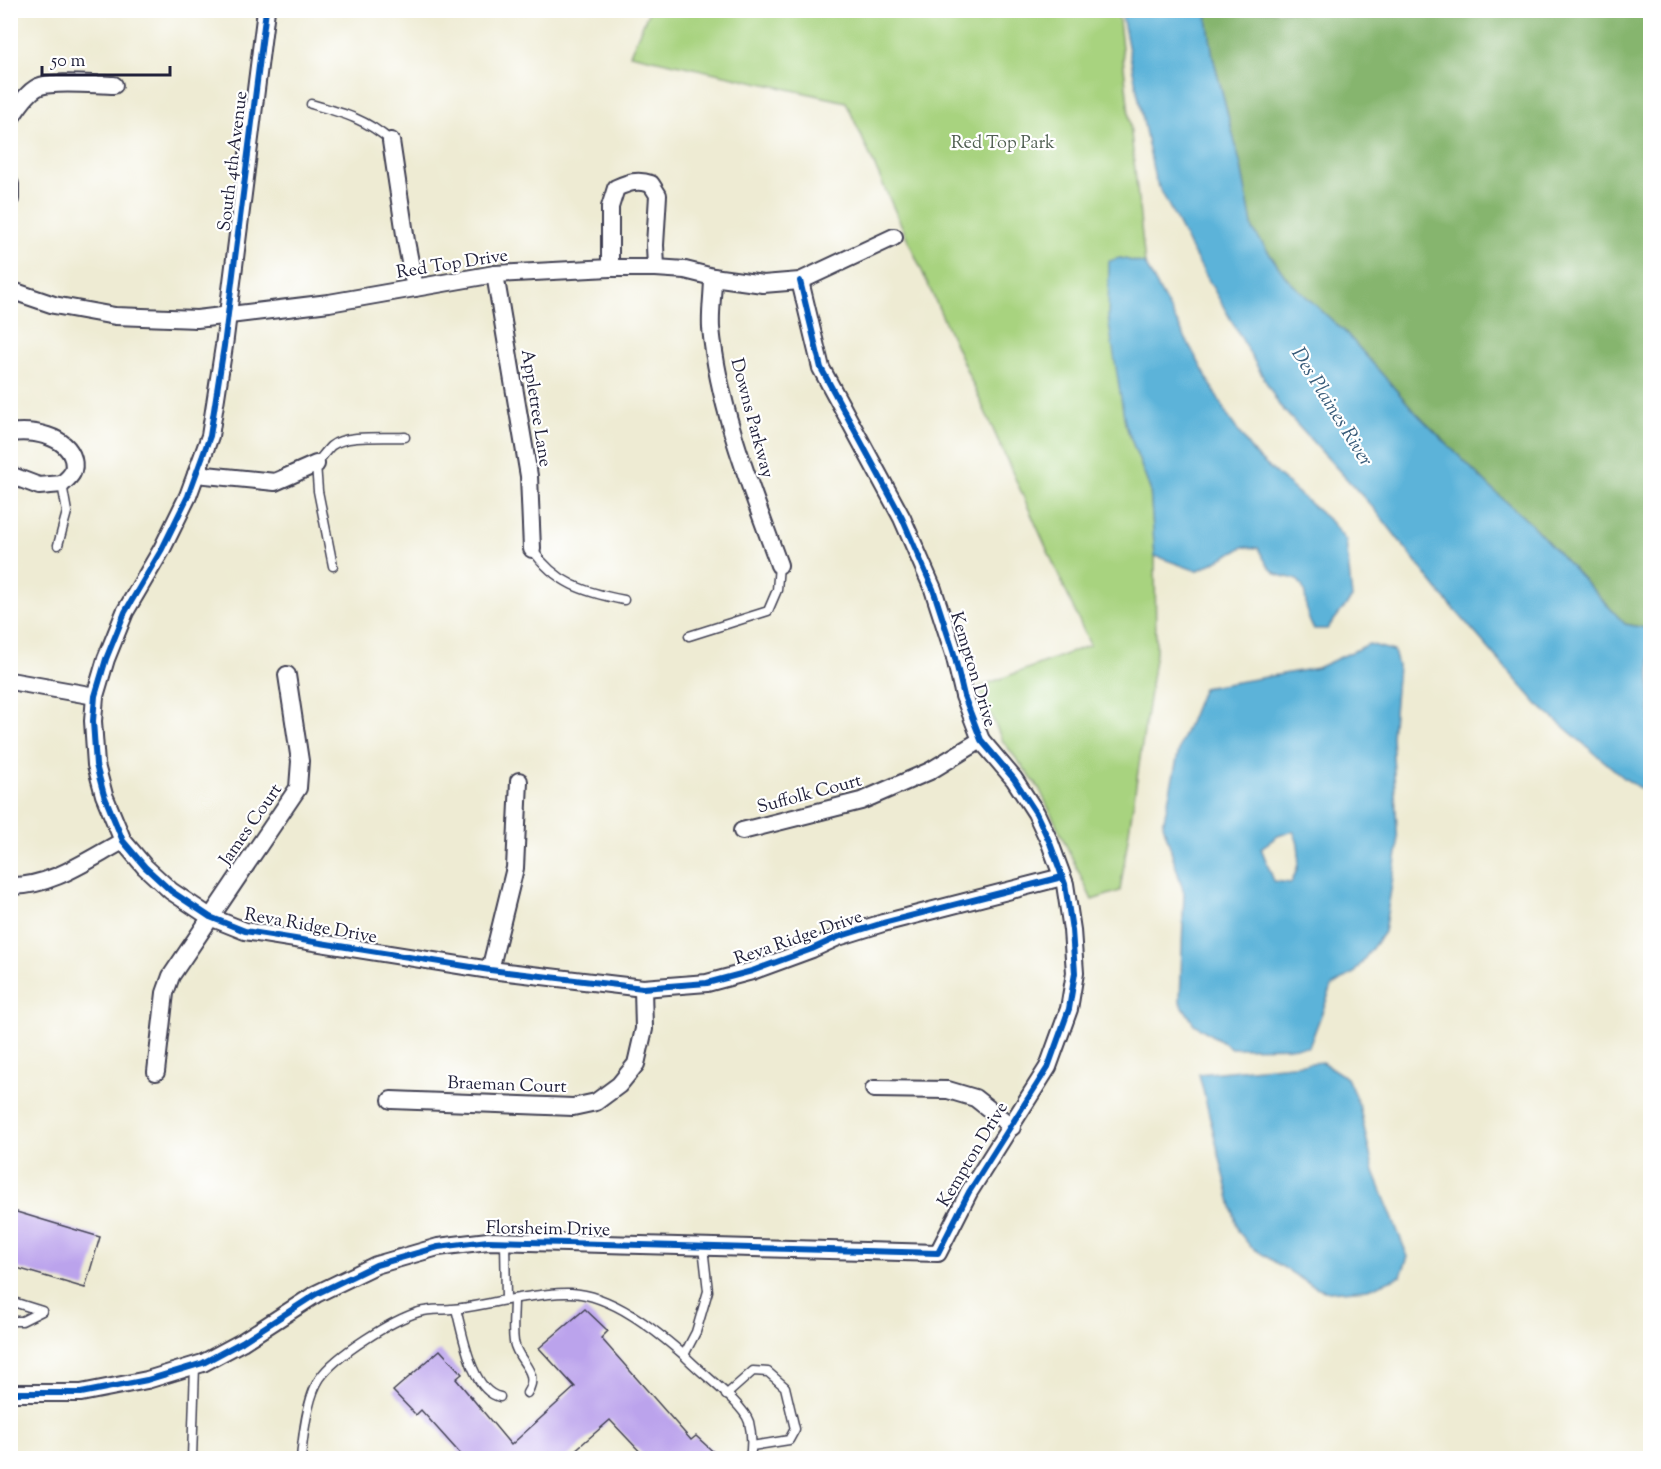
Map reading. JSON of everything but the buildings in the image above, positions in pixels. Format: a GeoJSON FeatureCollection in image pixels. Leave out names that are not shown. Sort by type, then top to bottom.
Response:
{"type":"FeatureCollection","features":[{"type":"Feature","properties":{"kind":"street","name":"South 4th Avenue"},"geometry":{"type":"LineString","coordinates":[[227,315],[266,10]]}},
{"type":"Feature","properties":{"kind":"street"},"geometry":{"type":"LineString","coordinates":[[10,119],[21,103],[38,87],[62,84],[114,85]]}},
{"type":"Feature","properties":{"kind":"street"},"geometry":{"type":"LineString","coordinates":[[391,141],[415,288]]}},
{"type":"Feature","properties":{"kind":"street"},"geometry":{"type":"LineString","coordinates":[[610,268],[610,207],[615,188],[630,182],[642,181],[651,184],[658,195],[656,268]]}},
{"type":"Feature","properties":{"kind":"street"},"geometry":{"type":"LineString","coordinates":[[10,184],[10,199]]}},
{"type":"Feature","properties":{"kind":"street","name":"Red Top Drive"},"geometry":{"type":"LineString","coordinates":[[10,290],[54,305],[115,316],[197,319],[329,303],[495,274],[656,268],[685,270],[763,285],[800,281],[894,237]]}},
{"type":"Feature","properties":{"kind":"street","name":"Appletree Lane"},"geometry":{"type":"LineString","coordinates":[[495,274],[529,476],[532,549]]}},
{"type":"Feature","properties":{"kind":"street","name":"Downs Parkway"},"geometry":{"type":"LineString","coordinates":[[713,277],[711,326],[719,381],[735,442],[778,565]]}},
{"type":"Feature","properties":{"kind":"street","name":"Kempton Drive"},"geometry":{"type":"LineString","coordinates":[[800,281],[821,368],[902,518],[928,579],[954,654],[964,696],[981,740],[1014,780],[1035,813],[1050,843],[1062,877],[1072,930],[1075,973],[1069,1009],[1048,1067],[969,1192],[938,1253]]}},
{"type":"Feature","properties":{"kind":"street","name":"Reva Ridge Drive"},"geometry":{"type":"LineString","coordinates":[[227,315],[210,436],[188,496],[162,549],[125,612],[106,659],[95,696],[93,721],[96,765],[104,795],[123,841],[145,867],[171,891],[210,916],[245,931],[490,970],[643,988],[707,983],[741,974],[812,950],[838,937],[883,923],[1062,877]]}},
{"type":"Feature","properties":{"kind":"street"},"geometry":{"type":"LineString","coordinates":[[10,433],[42,435],[60,441],[70,449],[74,463],[72,473],[62,484],[39,486],[10,475]]}},
{"type":"Feature","properties":{"kind":"street"},"geometry":{"type":"LineString","coordinates":[[196,474],[275,482],[316,464]]}},
{"type":"Feature","properties":{"kind":"street","name":"James Court"},"geometry":{"type":"LineString","coordinates":[[156,1072],[165,993],[171,976],[298,788],[300,761],[287,675]]}},
{"type":"Feature","properties":{"kind":"street"},"geometry":{"type":"LineString","coordinates":[[10,681],[95,696]]}},
{"type":"Feature","properties":{"kind":"street","name":"Suffolk Court"},"geometry":{"type":"LineString","coordinates":[[742,831],[861,801],[930,771],[981,740]]}},
{"type":"Feature","properties":{"kind":"street"},"geometry":{"type":"LineString","coordinates":[[490,970],[515,868],[519,781]]}},
{"type":"Feature","properties":{"kind":"street"},"geometry":{"type":"LineString","coordinates":[[10,886],[20,886],[59,875],[123,841]]}},
{"type":"Feature","properties":{"kind":"street","name":"Braeman Court"},"geometry":{"type":"LineString","coordinates":[[392,1100],[573,1107],[596,1102],[619,1085],[636,1064],[644,1029],[643,988]]}},
{"type":"Feature","properties":{"kind":"street"},"geometry":{"type":"LineString","coordinates":[[874,1089],[948,1090],[975,1098],[1012,1127]]}},
{"type":"Feature","properties":{"kind":"street","name":"Florsheim Drive"},"geometry":{"type":"LineString","coordinates":[[10,1393],[81,1393],[147,1380],[195,1366],[242,1342],[316,1294],[376,1265],[438,1247],[505,1241],[938,1253]]}},
{"type":"Feature","properties":{"kind":"lane"},"geometry":{"type":"LineString","coordinates":[[311,104],[374,126],[391,141]]}},
{"type":"Feature","properties":{"kind":"lane"},"geometry":{"type":"LineString","coordinates":[[333,566],[318,491],[316,464],[331,446],[339,441],[405,437]]}},
{"type":"Feature","properties":{"kind":"lane"},"geometry":{"type":"LineString","coordinates":[[58,545],[67,512],[62,484]]}},
{"type":"Feature","properties":{"kind":"lane"},"geometry":{"type":"LineString","coordinates":[[532,549],[543,566],[569,584],[624,600]]}},
{"type":"Feature","properties":{"kind":"lane"},"geometry":{"type":"LineString","coordinates":[[689,636],[760,615],[768,610],[777,590],[778,565]]}},
{"type":"Feature","properties":{"kind":"lane"},"geometry":{"type":"LineString","coordinates":[[505,1241],[514,1341],[518,1353],[532,1374],[532,1384],[527,1393]]}},
{"type":"Feature","properties":{"kind":"lane"},"geometry":{"type":"LineString","coordinates":[[684,1355],[696,1332],[708,1291],[703,1247]]}},
{"type":"Feature","properties":{"kind":"lane"},"geometry":{"type":"LineString","coordinates":[[301,1458],[303,1436],[312,1398],[320,1378],[338,1361],[383,1327],[421,1311],[456,1309],[540,1294],[572,1293],[604,1300],[660,1334],[735,1402],[748,1419],[752,1446],[750,1458]]}},
{"type":"Feature","properties":{"kind":"lane"},"geometry":{"type":"LineString","coordinates":[[10,1301],[42,1311],[22,1321],[10,1321]]}},
{"type":"Feature","properties":{"kind":"lane"},"geometry":{"type":"LineString","coordinates":[[456,1309],[467,1348],[482,1386],[492,1395],[500,1397]]}},
{"type":"Feature","properties":{"kind":"lane"},"geometry":{"type":"LineString","coordinates":[[192,1458],[195,1366]]}},
{"type":"Feature","properties":{"kind":"lane"},"geometry":{"type":"LineString","coordinates":[[726,1395],[753,1371],[768,1372],[785,1386],[795,1429],[789,1440],[752,1446]]}},
{"type":"Feature","properties":{"kind":"green space","name":"Red Top Park"},"geometry":{"type":"Polygon","coordinates":[[[649,11],[1118,11],[1145,264],[1120,258],[1125,423],[1150,489],[1155,556],[1156,652],[1120,891],[1092,900],[1039,788],[1002,740],[979,687],[1090,645],[846,102],[630,54],[649,11]]]}},
{"type":"Feature","properties":{"kind":"green space"},"geometry":{"type":"Polygon","coordinates":[[[1206,11],[1650,11],[1650,629],[1625,624],[1531,524],[1492,489],[1417,414],[1347,334],[1287,279],[1253,230],[1241,166],[1213,57],[1206,11]]]}},
{"type":"Feature","properties":{"kind":"water","name":"Des Plaines River"},"geometry":{"type":"Polygon","coordinates":[[[1121,11],[1206,11],[1213,57],[1241,166],[1253,230],[1287,279],[1347,334],[1417,414],[1492,489],[1531,524],[1625,624],[1650,629],[1650,795],[1624,778],[1538,705],[1441,594],[1377,512],[1279,405],[1191,249],[1155,179],[1121,11]]]}},
{"type":"Feature","properties":{"kind":"water"},"geometry":{"type":"Polygon","coordinates":[[[1120,258],[1145,264],[1229,418],[1255,455],[1332,523],[1346,541],[1352,598],[1327,629],[1314,629],[1308,617],[1305,593],[1301,584],[1296,579],[1275,573],[1258,548],[1243,547],[1197,571],[1155,556],[1150,489],[1125,423],[1108,318],[1109,261],[1120,258]]]}},
{"type":"Feature","properties":{"kind":"water"},"geometry":{"type":"Polygon","coordinates":[[[1369,644],[1394,651],[1398,666],[1392,736],[1398,847],[1384,932],[1354,973],[1332,986],[1309,1047],[1231,1048],[1194,1024],[1180,1002],[1184,893],[1163,824],[1180,745],[1203,688],[1317,668],[1369,644]],[[1293,831],[1278,836],[1261,848],[1274,881],[1291,883],[1299,857],[1293,831]]]}},
{"type":"Feature","properties":{"kind":"water"},"geometry":{"type":"Polygon","coordinates":[[[1322,1062],[1347,1078],[1359,1105],[1374,1172],[1408,1257],[1401,1276],[1368,1289],[1329,1292],[1311,1285],[1251,1247],[1238,1231],[1199,1074],[1322,1062]]]}},
{"type":"Feature","properties":{"kind":"cycle path"},"geometry":{"type":"LineString","coordinates":[[266,10],[224,346],[210,436],[188,496],[162,549],[125,612],[106,659],[95,696],[93,721],[96,765],[104,795],[123,841],[145,867],[171,891],[210,917],[245,931],[490,970],[643,988],[707,983],[752,971],[838,937],[883,923],[1062,877]]}},
{"type":"Feature","properties":{"kind":"cycle path"},"geometry":{"type":"LineString","coordinates":[[10,1393],[81,1393],[147,1380],[203,1363],[242,1342],[316,1294],[376,1265],[438,1247],[488,1241],[938,1253],[969,1192],[1048,1067],[1069,1009],[1075,973],[1072,930],[1065,884],[1050,843],[1036,813],[1014,779],[981,740],[964,696],[954,654],[933,589],[902,518],[821,368],[800,281]]}}]}
